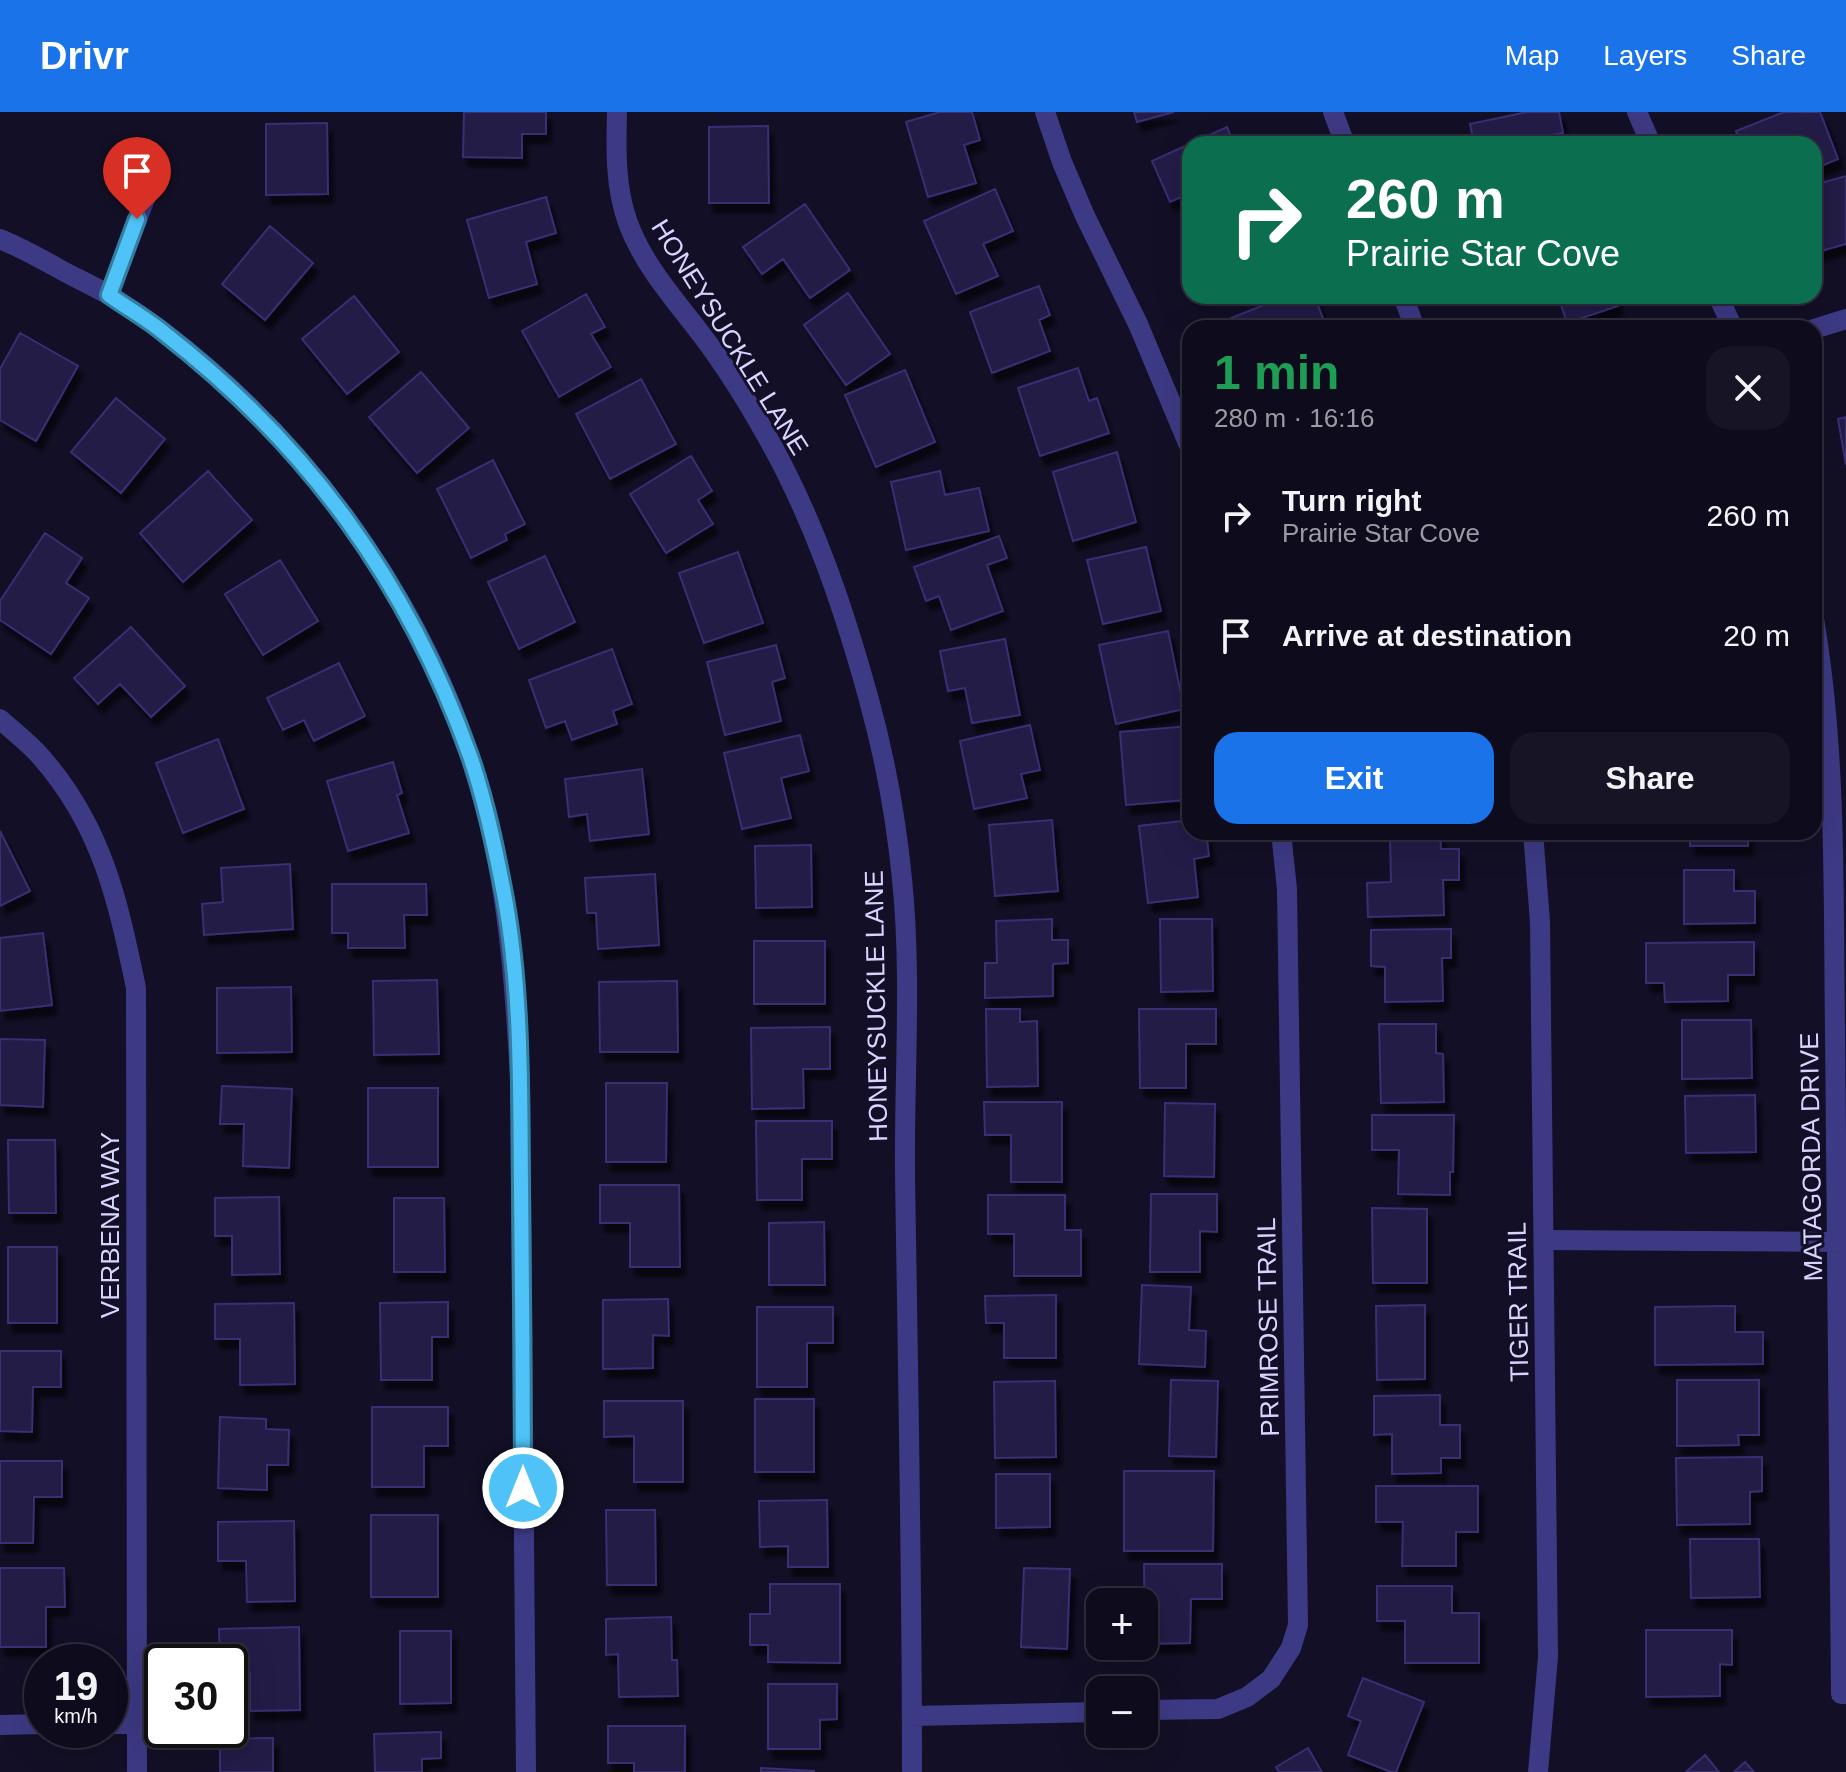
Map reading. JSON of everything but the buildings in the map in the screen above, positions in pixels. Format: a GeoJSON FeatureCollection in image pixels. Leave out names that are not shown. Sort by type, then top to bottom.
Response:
{"type":"FeatureCollection","features":[{"type":"Feature","properties":{"kind":"street","name":"HONEYSUCKLE LANE"},"geometry":{"type":"LineString","coordinates":[[617,112],[616,163],[629,226],[649,265],[715,353],[762,428],[802,507],[835,588],[869,702],[890,791],[902,881],[906,972],[912,1772]]}},
{"type":"Feature","properties":{"kind":"street"},"geometry":{"type":"LineString","coordinates":[[1045,112],[1085,216],[1138,324],[1182,429]]}},
{"type":"Feature","properties":{"kind":"street"},"geometry":{"type":"LineString","coordinates":[[1333,112],[1342,136]]}},
{"type":"Feature","properties":{"kind":"street"},"geometry":{"type":"LineString","coordinates":[[1637,112],[1648,136]]}},
{"type":"Feature","properties":{"kind":"street"},"geometry":{"type":"LineString","coordinates":[[109,295],[156,169]]}},
{"type":"Feature","properties":{"kind":"street"},"geometry":{"type":"LineString","coordinates":[[0,239],[109,295],[162,331],[230,389],[293,452],[349,521],[398,596],[438,675],[471,758],[505,902],[515,989],[520,1077],[526,1772]]}},
{"type":"Feature","properties":{"kind":"street"},"geometry":{"type":"LineString","coordinates":[[1822,326],[1846,319]]}},
{"type":"Feature","properties":{"kind":"street","name":"MATAGORDA DRIVE"},"geometry":{"type":"LineString","coordinates":[[1822,665],[1838,775],[1843,1694]]}},
{"type":"Feature","properties":{"kind":"street","name":"VERBENA WAY"},"geometry":{"type":"LineString","coordinates":[[0,719],[40,756],[71,796],[95,840],[120,912],[136,988],[137,1772]]}},
{"type":"Feature","properties":{"kind":"street","name":"PRIMROSE TRAIL"},"geometry":{"type":"LineString","coordinates":[[1158,1710],[1218,1709],[1247,1697],[1271,1679],[1291,1648],[1298,1625],[1287,889],[1282,840]]}},
{"type":"Feature","properties":{"kind":"street","name":"TIGER TRAIL"},"geometry":{"type":"LineString","coordinates":[[1534,840],[1540,922],[1548,1657],[1538,1772]]}},
{"type":"Feature","properties":{"kind":"street"},"geometry":{"type":"LineString","coordinates":[[1544,1240],[1842,1242]]}},
{"type":"Feature","properties":{"kind":"street"},"geometry":{"type":"LineString","coordinates":[[912,1716],[1086,1712]]}},
{"type":"Feature","properties":{"kind":"street"},"geometry":{"type":"LineString","coordinates":[[0,1725],[24,1724]]}},
{"type":"Feature","properties":{"kind":"street"},"geometry":{"type":"LineString","coordinates":[[128,1724],[136,1724]]}},
{"type":"Feature","properties":{"kind":"route"},"geometry":{"type":"LineString","coordinates":[[137,219],[109,295],[162,331],[230,389],[293,452],[349,521],[398,596],[438,675],[471,758],[487,815],[505,902],[515,989],[520,1077],[523,1488]]}}]}
